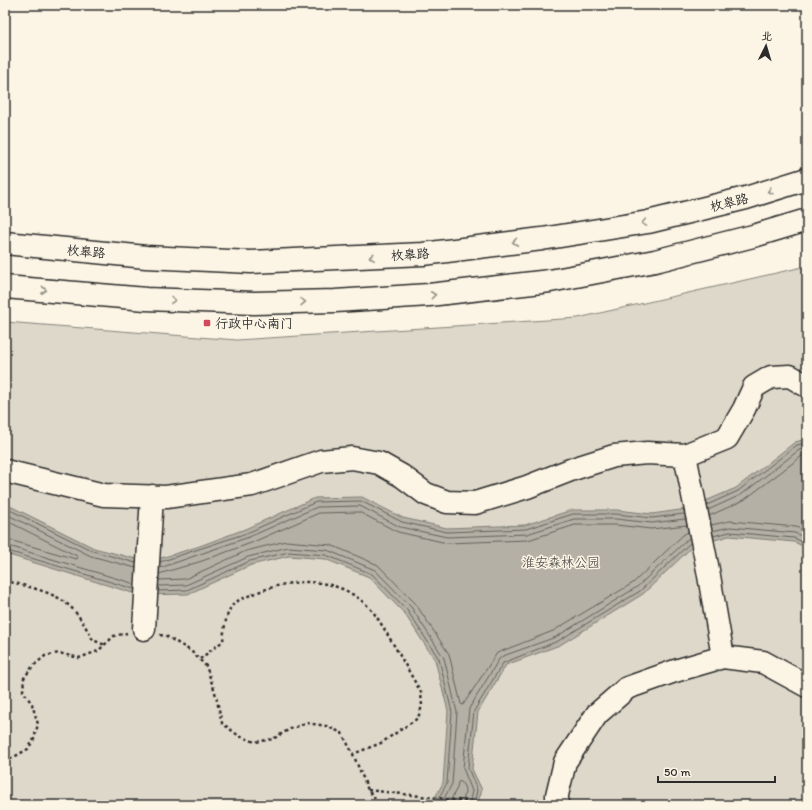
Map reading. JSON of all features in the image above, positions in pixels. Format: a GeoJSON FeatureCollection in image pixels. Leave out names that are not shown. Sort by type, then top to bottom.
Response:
{"type":"FeatureCollection","features":[{"type":"Feature","properties":{"kind":"main road","name":"枚皋路"},"geometry":{"type":"LineString","coordinates":[[5,243],[146,257],[251,262],[423,254],[542,239],[648,222],[746,198],[807,179]]}},
{"type":"Feature","properties":{"kind":"main road"},"geometry":{"type":"LineString","coordinates":[[5,287],[146,299],[254,303],[336,301],[429,295],[550,281],[655,261],[758,235],[807,220]]}},
{"type":"Feature","properties":{"kind":"main road"},"geometry":{"type":"LineString","coordinates":[[5,471],[104,495],[166,497],[252,485],[321,461],[352,458],[380,462],[426,494],[433,497],[447,502],[474,503],[527,487],[573,469],[614,456],[647,453],[685,455],[727,438],[744,409],[754,387],[771,376],[790,376],[807,386]]}},
{"type":"Feature","properties":{"kind":"main road"},"geometry":{"type":"LineString","coordinates":[[685,455],[708,570],[723,657]]}},
{"type":"Feature","properties":{"kind":"main road"},"geometry":{"type":"LineString","coordinates":[[144,629],[152,496]]}},
{"type":"Feature","properties":{"kind":"main road"},"geometry":{"type":"LineString","coordinates":[[557,805],[557,795],[565,762],[597,714],[627,688],[675,670],[723,657],[763,662],[807,686]]}},
{"type":"Feature","properties":{"kind":"path"},"geometry":{"type":"LineString","coordinates":[[5,581],[21,584],[63,601],[80,617],[93,640],[105,645]]}},
{"type":"Feature","properties":{"kind":"path"},"geometry":{"type":"LineString","coordinates":[[200,660],[223,641],[229,610],[237,601],[278,586],[304,581],[326,584],[345,589],[363,601],[376,616],[421,692],[422,706],[418,718],[401,730],[381,743],[353,754]]}},
{"type":"Feature","properties":{"kind":"path"},"geometry":{"type":"LineString","coordinates":[[5,762],[28,749],[34,739],[38,724],[32,704],[23,691],[24,678],[33,666],[45,656],[59,653],[80,658],[98,651],[114,636],[144,629],[166,636],[191,651],[206,666],[215,692],[222,724],[239,736],[255,742],[273,739],[290,729],[307,723],[326,726],[342,733],[353,754],[368,790],[380,805]]}},
{"type":"Feature","properties":{"kind":"path"},"geometry":{"type":"LineString","coordinates":[[368,790],[498,805]]}},
{"type":"Feature","properties":{"kind":"green space","name":"淮安森林公园"},"geometry":{"type":"Polygon","coordinates":[[[807,266],[807,805],[5,805],[5,322],[237,340],[578,318],[807,266]]]}},
{"type":"Feature","properties":{"kind":"water"},"geometry":{"type":"Polygon","coordinates":[[[807,439],[807,548],[794,542],[729,536],[693,546],[643,594],[560,645],[506,665],[478,712],[472,769],[482,790],[477,805],[433,805],[433,801],[443,783],[448,711],[435,660],[404,613],[369,577],[325,559],[289,556],[251,565],[188,594],[139,595],[5,555],[5,507],[12,507],[94,548],[148,562],[197,547],[245,529],[315,498],[362,497],[403,518],[447,528],[525,525],[572,510],[617,510],[652,514],[687,509],[736,488],[795,442],[807,439]]]}},
{"type":"Feature","properties":{"kind":"place","name":"行政中心南门"},"geometry":{"type":"Point","coordinates":[207,323]}}]}
